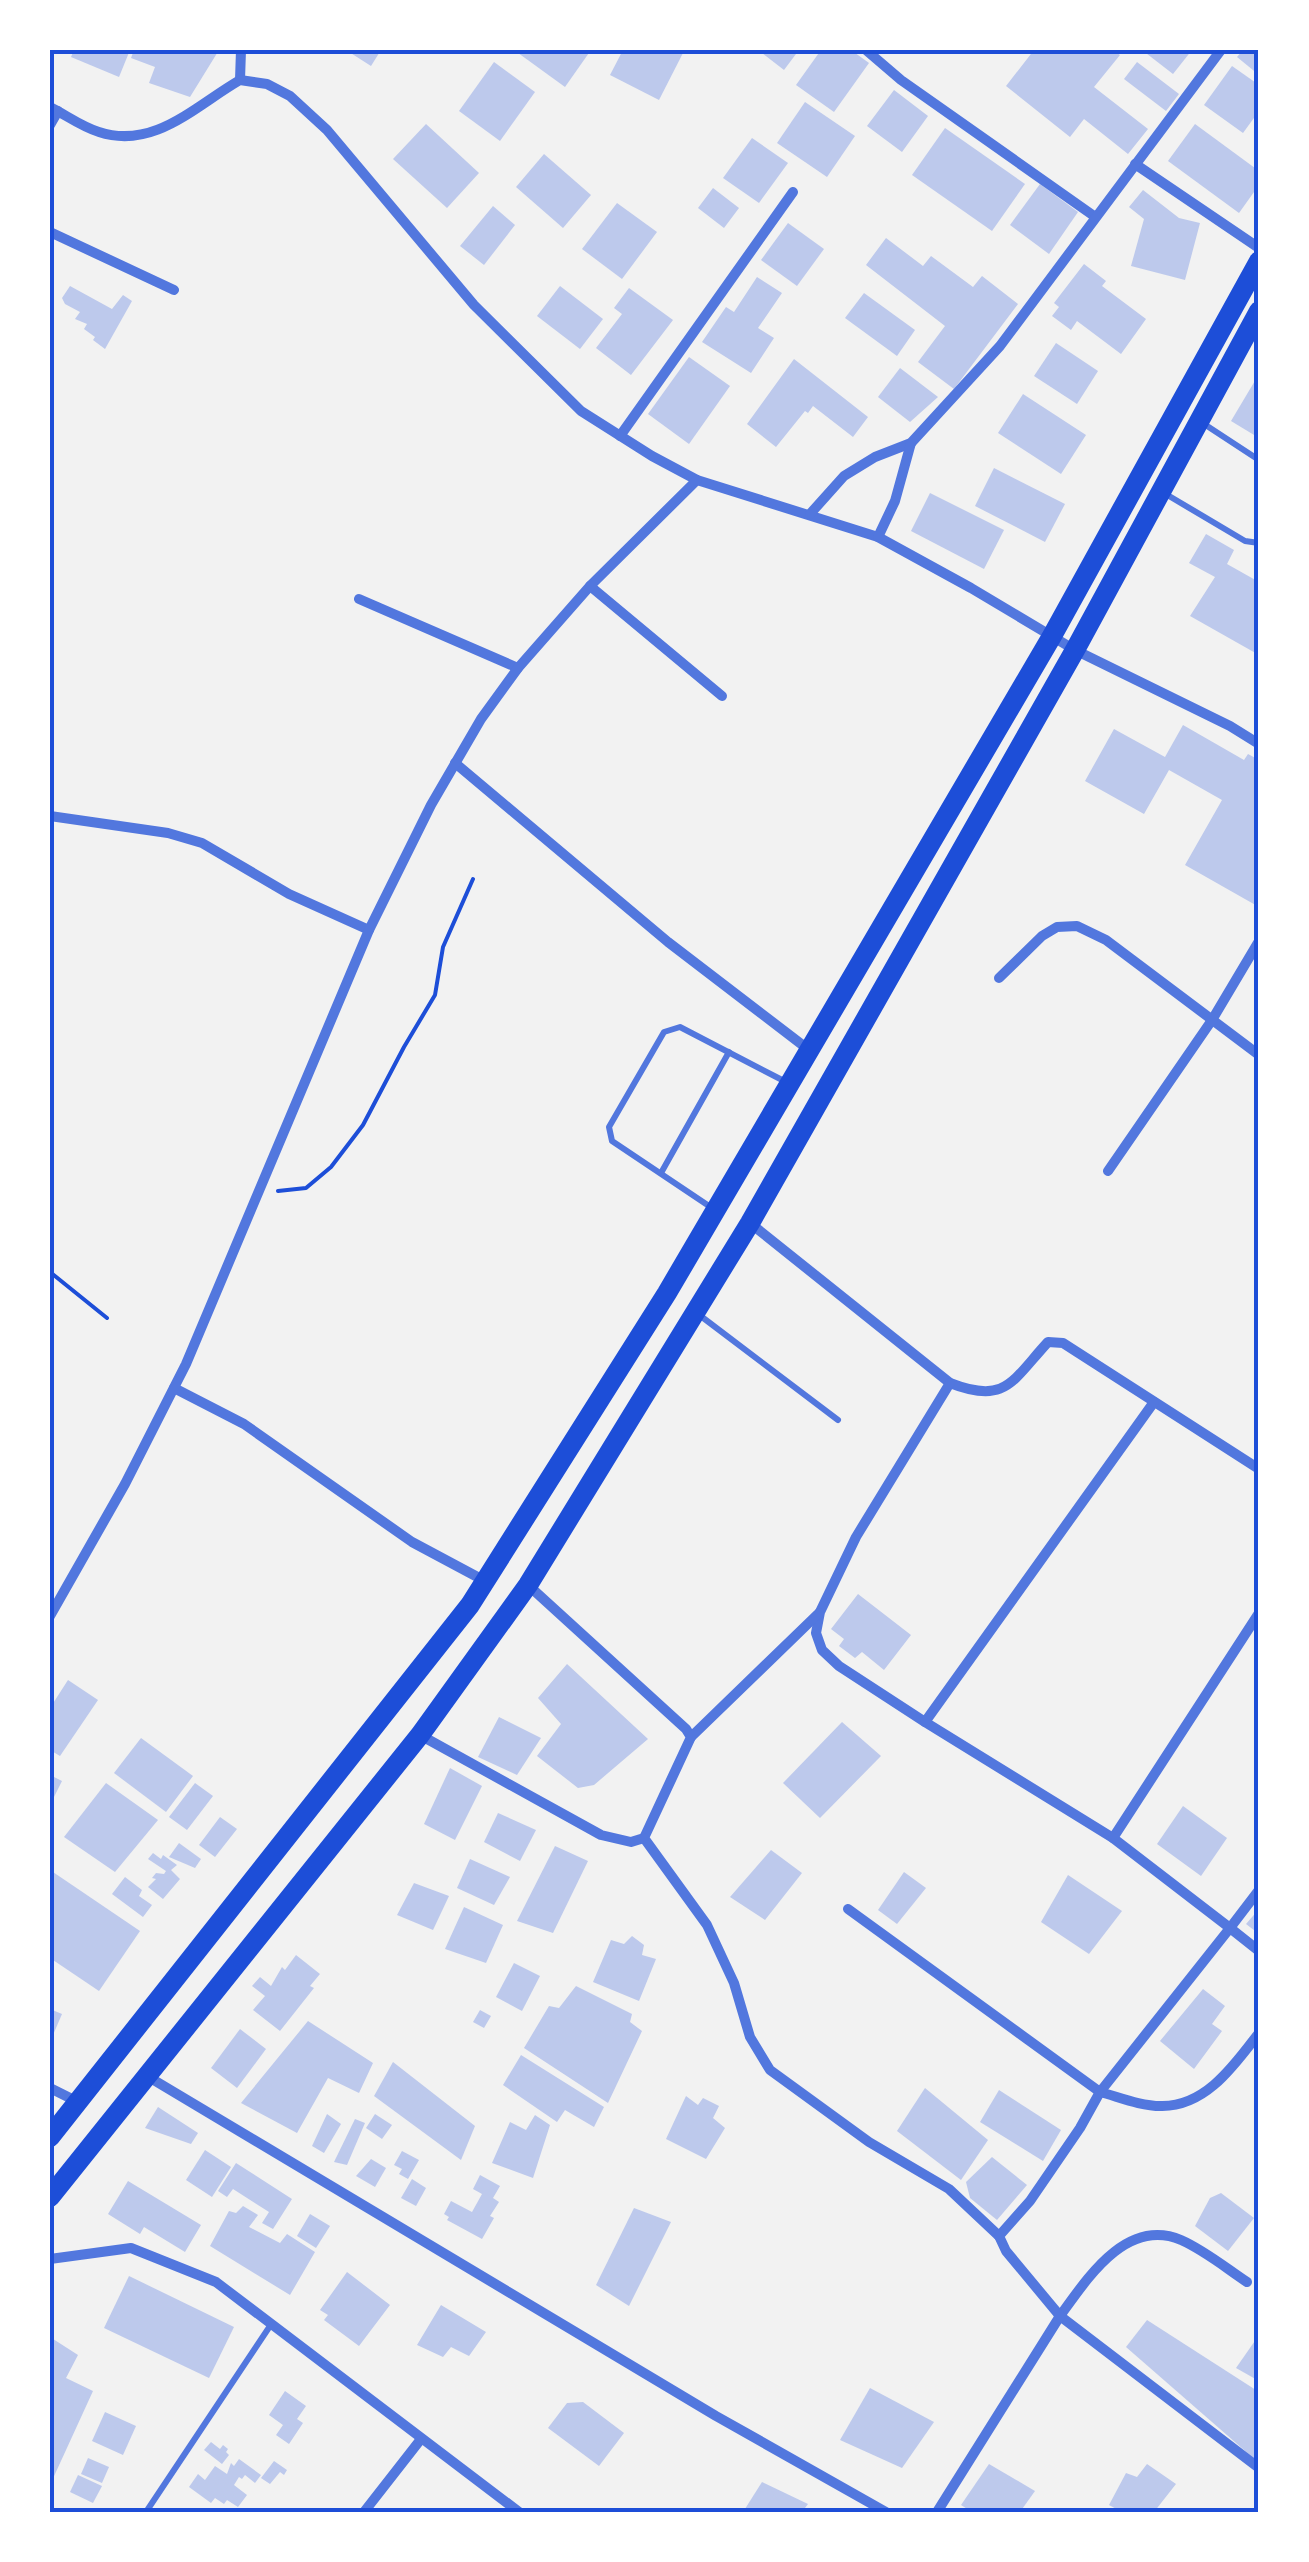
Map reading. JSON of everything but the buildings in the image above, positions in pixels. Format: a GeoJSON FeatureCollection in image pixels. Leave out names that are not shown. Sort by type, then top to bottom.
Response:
{"type":"FeatureCollection","features":[{"type":"Feature","properties":{"kind":"main road"},"geometry":{"type":"LineString","coordinates":[[50,2137],[470,1605],[716,1210],[1052,636],[1259,261]]}},
{"type":"Feature","properties":{"kind":"main road"},"geometry":{"type":"LineString","coordinates":[[50,2197],[420,1734],[528,1585],[750,1223],[1075,650],[1259,312]]}},
{"type":"Feature","properties":{"kind":"main road"},"geometry":{"type":"LineString","coordinates":[[242,1894],[273,1918]]}},
{"type":"Feature","properties":{"kind":"street"},"geometry":{"type":"LineString","coordinates":[[240,50],[240,80]]}},
{"type":"Feature","properties":{"kind":"street"},"geometry":{"type":"LineString","coordinates":[[866,50],[901,80],[1094,216]]}},
{"type":"Feature","properties":{"kind":"street"},"geometry":{"type":"LineString","coordinates":[[810,514],[844,476],[875,457],[911,443],[1000,346],[1222,50]]}},
{"type":"Feature","properties":{"kind":"street"},"geometry":{"type":"LineString","coordinates":[[50,126],[54,109],[96,132],[125,139],[143,137],[165,128],[240,80],[267,84],[290,96],[327,130],[474,306],[580,411],[697,480],[878,538],[1075,650],[1259,744]]}},
{"type":"Feature","properties":{"kind":"street"},"geometry":{"type":"LineString","coordinates":[[1135,164],[1259,248]]}},
{"type":"Feature","properties":{"kind":"street"},"geometry":{"type":"LineString","coordinates":[[620,436],[793,192]]}},
{"type":"Feature","properties":{"kind":"street"},"geometry":{"type":"LineString","coordinates":[[50,232],[174,290]]}},
{"type":"Feature","properties":{"kind":"street"},"geometry":{"type":"LineString","coordinates":[[878,538],[896,501],[911,443]]}},
{"type":"Feature","properties":{"kind":"street"},"geometry":{"type":"LineString","coordinates":[[50,1616],[174,1388],[369,930],[431,805],[481,719],[518,668],[590,586],[697,480]]}},
{"type":"Feature","properties":{"kind":"street"},"geometry":{"type":"LineString","coordinates":[[590,586],[722,696]]}},
{"type":"Feature","properties":{"kind":"street"},"geometry":{"type":"LineString","coordinates":[[359,599],[518,668]]}},
{"type":"Feature","properties":{"kind":"street"},"geometry":{"type":"LineString","coordinates":[[456,763],[668,942],[809,1050]]}},
{"type":"Feature","properties":{"kind":"street"},"geometry":{"type":"LineString","coordinates":[[50,816],[202,843],[289,894],[369,930]]}},
{"type":"Feature","properties":{"kind":"street"},"geometry":{"type":"LineString","coordinates":[[999,978],[1042,936],[1057,927],[1077,926],[1106,940],[1259,1055]]}},
{"type":"Feature","properties":{"kind":"street"},"geometry":{"type":"LineString","coordinates":[[1108,1171],[1212,1020],[1259,941]]}},
{"type":"Feature","properties":{"kind":"street"},"geometry":{"type":"LineString","coordinates":[[750,1223],[950,1384],[986,1394],[1001,1390],[1054,1340],[1259,1469]]}},
{"type":"Feature","properties":{"kind":"street"},"geometry":{"type":"LineString","coordinates":[[950,1384],[856,1537],[820,1612],[816,1633],[822,1650],[839,1666],[925,1722],[1113,1838],[1259,1951]]}},
{"type":"Feature","properties":{"kind":"street"},"geometry":{"type":"LineString","coordinates":[[174,1388],[244,1424],[412,1542],[485,1581]]}},
{"type":"Feature","properties":{"kind":"street"},"geometry":{"type":"LineString","coordinates":[[925,1722],[1154,1402]]}},
{"type":"Feature","properties":{"kind":"street"},"geometry":{"type":"LineString","coordinates":[[528,1585],[686,1728],[691,1737]]}},
{"type":"Feature","properties":{"kind":"street"},"geometry":{"type":"LineString","coordinates":[[420,1734],[601,1834],[631,1842],[644,1838],[691,1737],[820,1612]]}},
{"type":"Feature","properties":{"kind":"street"},"geometry":{"type":"LineString","coordinates":[[1113,1838],[1259,1613]]}},
{"type":"Feature","properties":{"kind":"street"},"geometry":{"type":"LineString","coordinates":[[644,1838],[707,1925],[734,1983],[750,2037],[770,2070],[869,2142],[948,2189],[999,2236],[1006,2251],[1060,2316],[1259,2468]]}},
{"type":"Feature","properties":{"kind":"street"},"geometry":{"type":"LineString","coordinates":[[999,2236],[1030,2201],[1100,2092],[1259,1890]]}},
{"type":"Feature","properties":{"kind":"street"},"geometry":{"type":"LineString","coordinates":[[848,1909],[1100,2092],[1142,2104],[1176,2104],[1224,2078],[1259,2033]]}},
{"type":"Feature","properties":{"kind":"street"},"geometry":{"type":"LineString","coordinates":[[147,2076],[716,2416],[886,2512]]}},
{"type":"Feature","properties":{"kind":"street"},"geometry":{"type":"LineString","coordinates":[[50,2088],[78,2102]]}},
{"type":"Feature","properties":{"kind":"street"},"geometry":{"type":"LineString","coordinates":[[938,2512],[1060,2316],[1110,2254],[1134,2241],[1156,2236],[1185,2241],[1247,2282]]}},
{"type":"Feature","properties":{"kind":"street"},"geometry":{"type":"LineString","coordinates":[[50,2259],[132,2248],[216,2282],[519,2512]]}},
{"type":"Feature","properties":{"kind":"street"},"geometry":{"type":"LineString","coordinates":[[364,2512],[421,2439]]}},
{"type":"Feature","properties":{"kind":"lane"},"geometry":{"type":"LineString","coordinates":[[1200,421],[1259,460]]}},
{"type":"Feature","properties":{"kind":"lane"},"geometry":{"type":"LineString","coordinates":[[1161,491],[1245,541],[1259,543]]}},
{"type":"Feature","properties":{"kind":"lane"},"geometry":{"type":"LineString","coordinates":[[716,1210],[612,1141],[609,1127],[664,1032],[680,1027],[789,1084]]}},
{"type":"Feature","properties":{"kind":"lane"},"geometry":{"type":"LineString","coordinates":[[661,1174],[729,1052]]}},
{"type":"Feature","properties":{"kind":"lane"},"geometry":{"type":"LineString","coordinates":[[697,1313],[838,1420]]}},
{"type":"Feature","properties":{"kind":"lane"},"geometry":{"type":"LineString","coordinates":[[146,2512],[270,2326]]}},
{"type":"Feature","properties":{"kind":"path"},"geometry":{"type":"LineString","coordinates":[[259,1192],[306,1188],[331,1167],[364,1124],[436,994],[444,946],[473,880]]}},
{"type":"Feature","properties":{"kind":"path"},"geometry":{"type":"LineString","coordinates":[[50,1272],[107,1318]]}}]}
